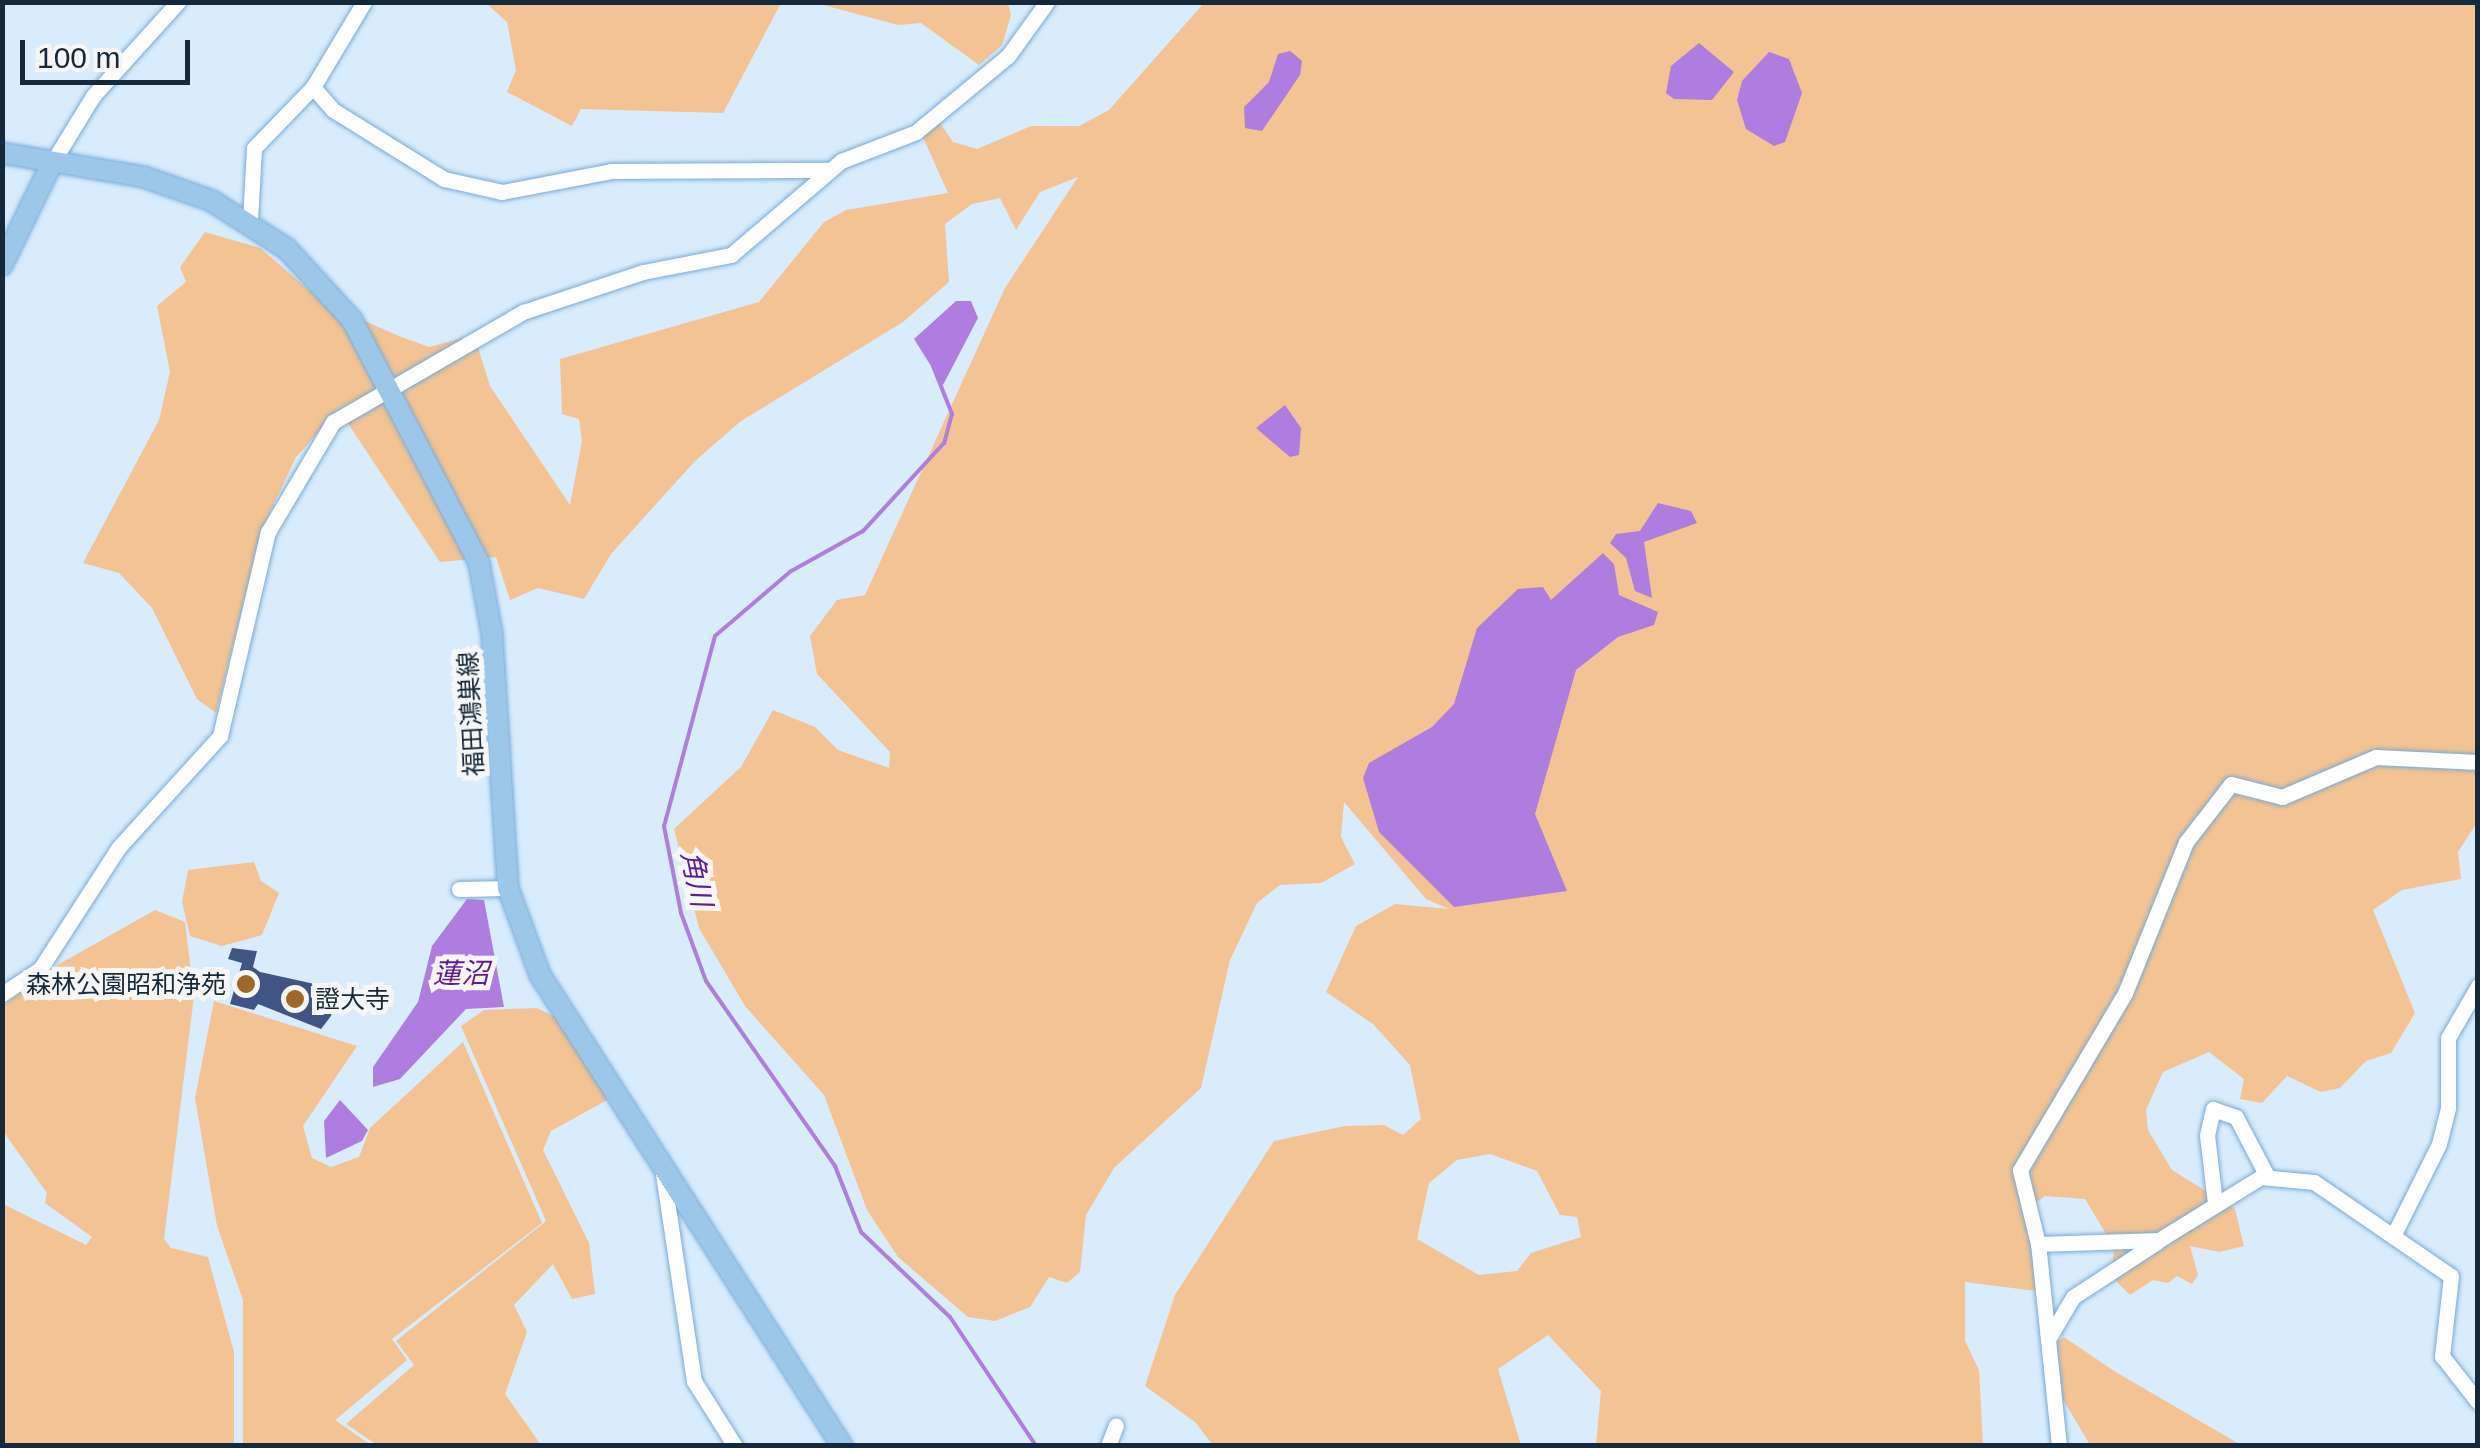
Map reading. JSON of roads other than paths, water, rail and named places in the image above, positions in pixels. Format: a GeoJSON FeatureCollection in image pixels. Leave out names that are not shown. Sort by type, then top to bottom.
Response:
{"type":"FeatureCollection","features":[{"type":"Feature","properties":{"kind":"main road","name":"福田鴻巣線"},"geometry":{"type":"LineString","coordinates":[[2,153],[178,187],[250,220],[326,286],[391,390],[483,579],[508,888],[554,1000],[842,1446]]}},
{"type":"Feature","properties":{"kind":"main road"},"geometry":{"type":"LineString","coordinates":[[2,264],[52,162]]}},
{"type":"Feature","properties":{"kind":"street"},"geometry":{"type":"LineString","coordinates":[[52,162],[93,96],[178,2]]}},
{"type":"Feature","properties":{"kind":"street"},"geometry":{"type":"LineString","coordinates":[[250,220],[254,148],[313,88],[364,2]]}},
{"type":"Feature","properties":{"kind":"street"},"geometry":{"type":"LineString","coordinates":[[2,994],[40,968],[118,847],[213,746],[237,689],[268,532],[320,434],[524,312],[642,272],[731,254],[829,170],[916,132],[999,64],[1040,6]]}},
{"type":"Feature","properties":{"kind":"street"},"geometry":{"type":"LineString","coordinates":[[313,88],[332,110],[444,179],[502,192],[611,171],[829,170]]}},
{"type":"Feature","properties":{"kind":"street"},"geometry":{"type":"LineString","coordinates":[[2059,1446],[2038,1244],[2023,1192],[2026,1156],[2125,993],[2186,842],[2231,784],[2282,797],[2376,757],[2478,762]]}},
{"type":"Feature","properties":{"kind":"street"},"geometry":{"type":"LineString","coordinates":[[459,889],[508,888]]}},
{"type":"Feature","properties":{"kind":"street"},"geometry":{"type":"LineString","coordinates":[[2393,1236],[2439,1144],[2448,1108],[2448,1038],[2478,986]]}},
{"type":"Feature","properties":{"kind":"street"},"geometry":{"type":"LineString","coordinates":[[2214,1202],[2207,1135],[2213,1110],[2236,1117],[2267,1176]]}},
{"type":"Feature","properties":{"kind":"street"},"geometry":{"type":"LineString","coordinates":[[662,1167],[694,1381],[735,1446]]}},
{"type":"Feature","properties":{"kind":"street"},"geometry":{"type":"LineString","coordinates":[[2050,1336],[2073,1297],[2214,1202],[2267,1176],[2314,1182],[2452,1276],[2442,1356],[2478,1402]]}},
{"type":"Feature","properties":{"kind":"street"},"geometry":{"type":"LineString","coordinates":[[2038,1244],[2159,1240]]}},
{"type":"Feature","properties":{"kind":"street"},"geometry":{"type":"LineString","coordinates":[[1108,1446],[1116,1425]]}},
{"type":"Feature","properties":{"kind":"water"},"geometry":{"type":"Polygon","coordinates":[[[1699,43],[1734,72],[1712,100],[1674,99],[1666,93],[1671,66],[1699,43]]]}},
{"type":"Feature","properties":{"kind":"water"},"geometry":{"type":"Polygon","coordinates":[[[1290,51],[1302,61],[1300,75],[1262,131],[1245,128],[1244,107],[1269,82],[1278,54],[1290,51]]]}},
{"type":"Feature","properties":{"kind":"water"},"geometry":{"type":"Polygon","coordinates":[[[1769,52],[1789,59],[1802,93],[1785,142],[1774,146],[1746,129],[1737,100],[1742,81],[1769,52]]]}},
{"type":"Feature","properties":{"kind":"water"},"geometry":{"type":"Polygon","coordinates":[[[956,301],[971,301],[978,318],[943,385],[914,339],[956,301]]]}},
{"type":"Feature","properties":{"kind":"water"},"geometry":{"type":"Polygon","coordinates":[[[1285,405],[1301,428],[1299,455],[1290,457],[1256,428],[1285,405]]]}},
{"type":"Feature","properties":{"kind":"water"},"geometry":{"type":"Polygon","coordinates":[[[1658,503],[1691,511],[1697,523],[1644,542],[1652,598],[1635,591],[1626,558],[1610,543],[1616,534],[1640,531],[1658,503]]]}},
{"type":"Feature","properties":{"kind":"water"},"geometry":{"type":"Polygon","coordinates":[[[1603,553],[1614,564],[1619,595],[1658,612],[1654,625],[1618,637],[1576,670],[1535,814],[1567,891],[1454,907],[1379,832],[1363,778],[1369,763],[1432,727],[1454,704],[1477,628],[1518,589],[1543,587],[1551,600],[1603,553]]]}},
{"type":"Feature","properties":{"kind":"water","name":"蓮沼"},"geometry":{"type":"Polygon","coordinates":[[[467,899],[484,900],[504,1007],[466,1009],[400,1079],[373,1087],[373,1067],[418,1002],[432,946],[467,899]]]}},
{"type":"Feature","properties":{"kind":"water"},"geometry":{"type":"Polygon","coordinates":[[[340,1100],[368,1130],[362,1141],[326,1158],[324,1121],[340,1100]]]}},
{"type":"Feature","properties":{"kind":"waterway","name":"角川"},"geometry":{"type":"LineString","coordinates":[[933,366],[952,414],[944,443],[863,531],[791,571],[715,636],[664,826],[681,913],[706,981],[835,1166],[861,1232],[950,1317],[1036,1446]]}},
{"type":"Feature","properties":{"kind":"place","name":"森林公園昭和浄苑"},"geometry":{"type":"Point","coordinates":[246,984]}},
{"type":"Feature","properties":{"kind":"place","name":"證大寺"},"geometry":{"type":"Point","coordinates":[295,999]}}]}
